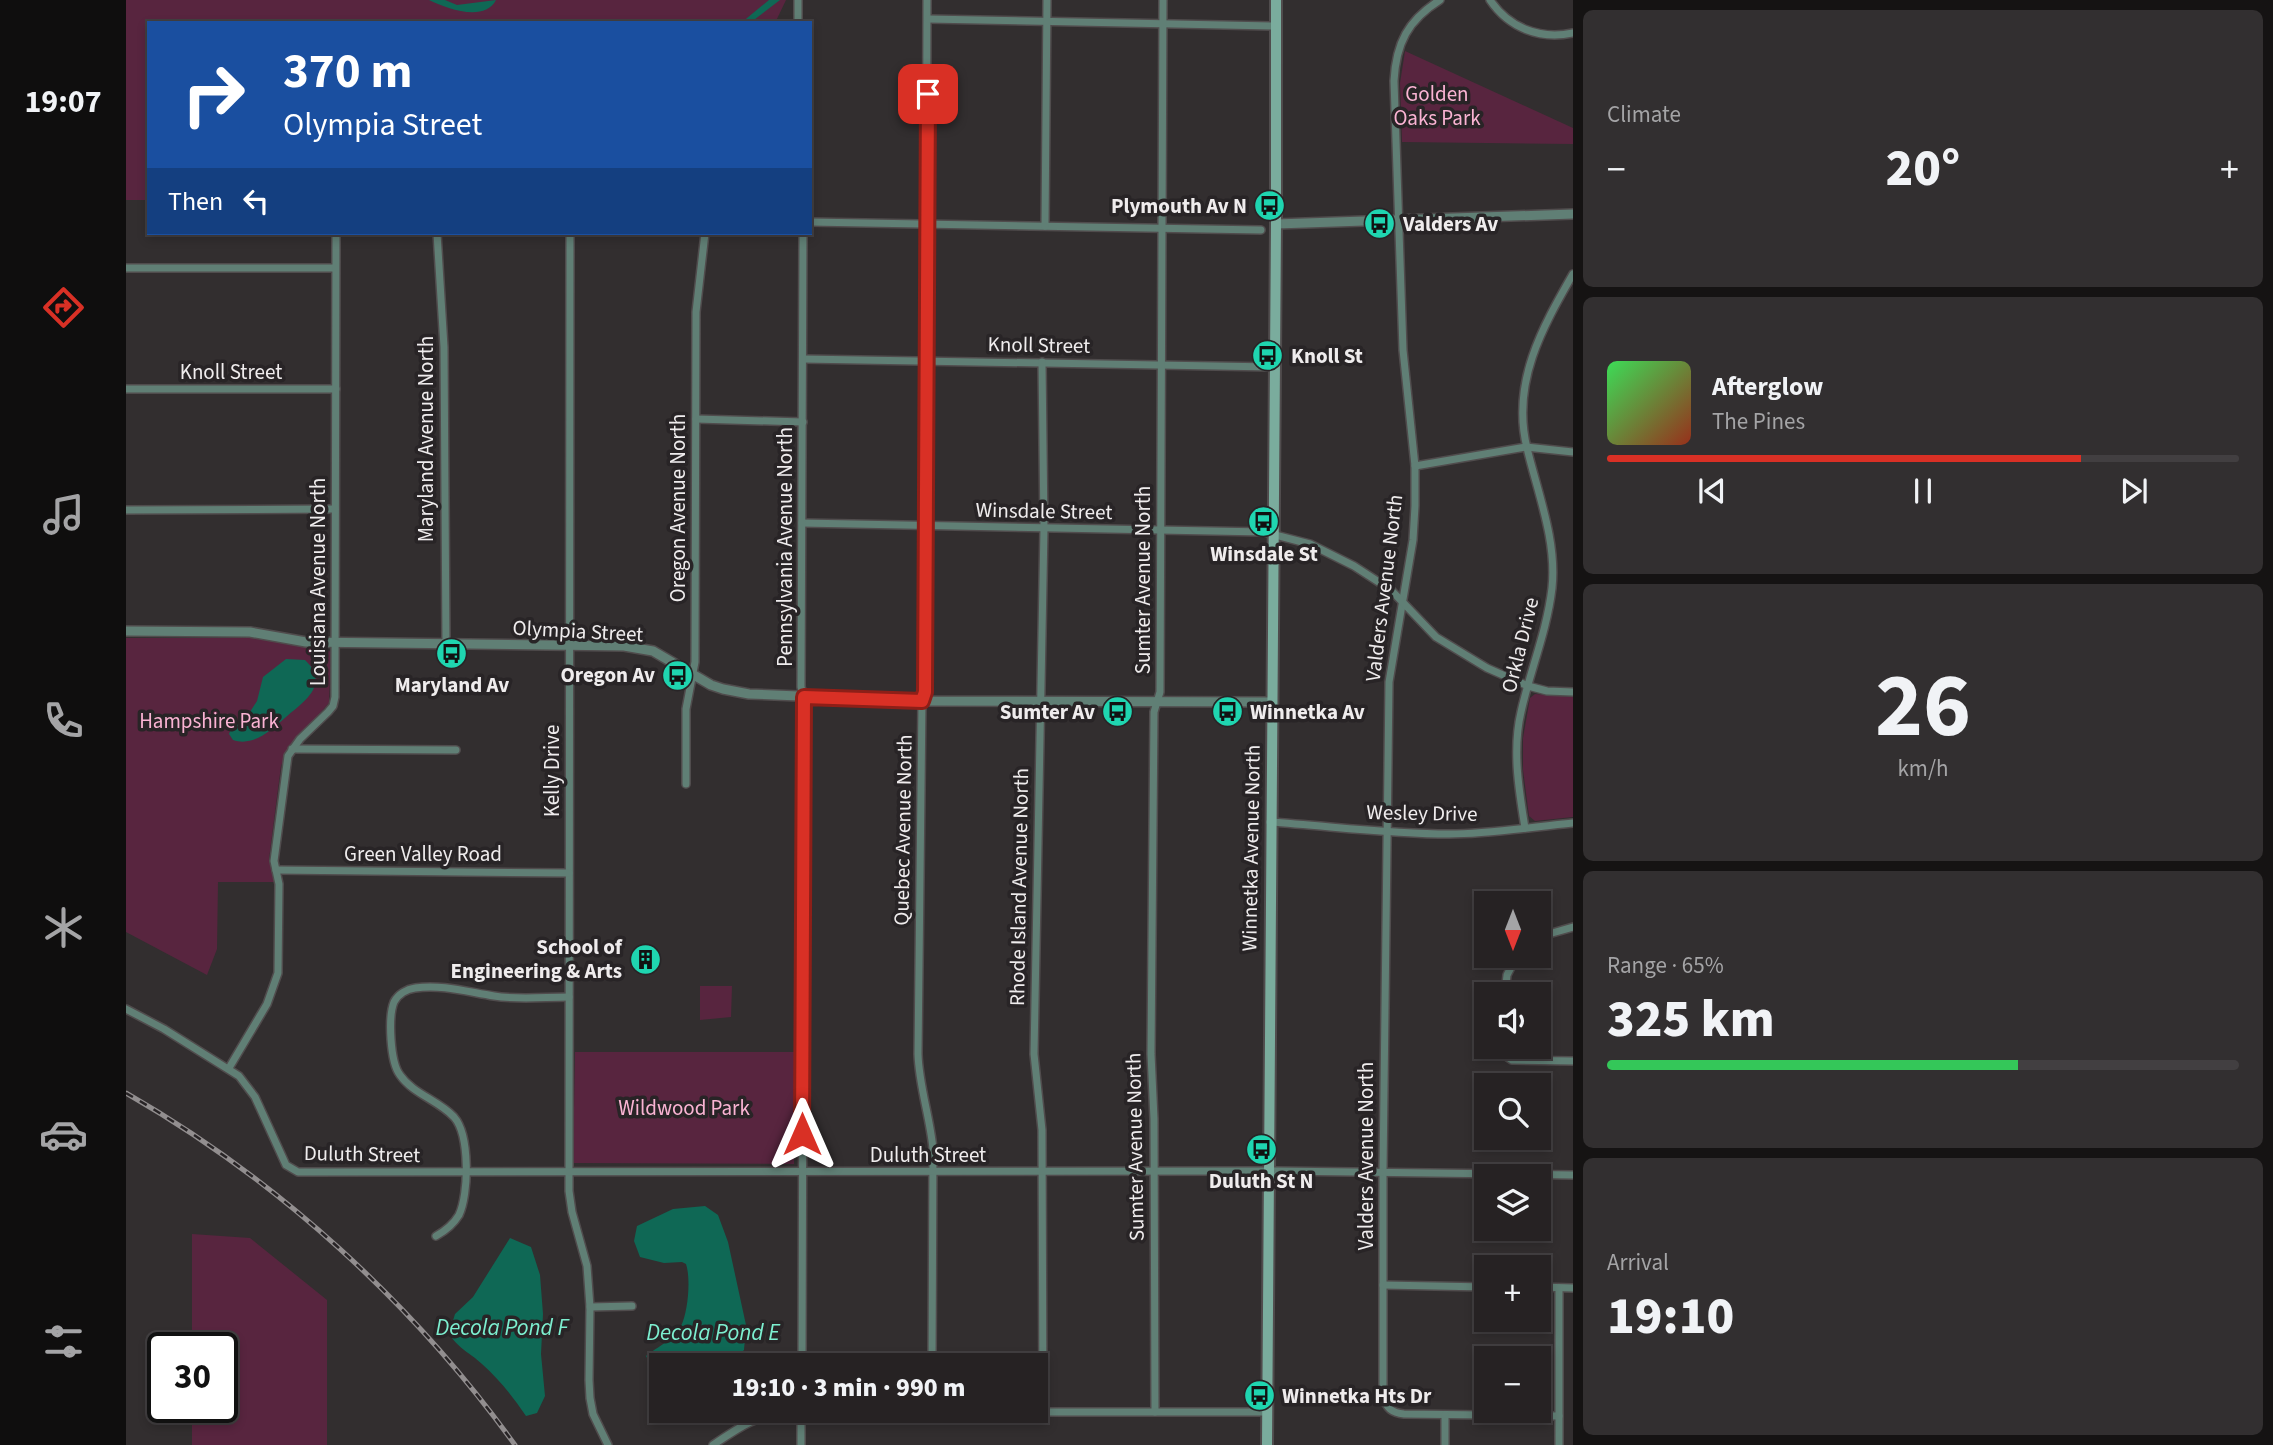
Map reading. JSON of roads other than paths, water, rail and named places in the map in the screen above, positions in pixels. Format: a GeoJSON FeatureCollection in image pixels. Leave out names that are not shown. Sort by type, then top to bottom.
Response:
{"type":"FeatureCollection","features":[{"type":"Feature","properties":{"kind":"main road","name":"Winnetka Avenue North"},"geometry":{"type":"LineString","coordinates":[[1267,1445],[1276,0]]}},
{"type":"Feature","properties":{"kind":"street"},"geometry":{"type":"LineString","coordinates":[[798,21],[799,0]]}},
{"type":"Feature","properties":{"kind":"street","name":"Quebec Avenue North"},"geometry":{"type":"LineString","coordinates":[[928,0],[925,692],[922,701],[918,1072],[931,1130],[932,1353]]}},
{"type":"Feature","properties":{"kind":"street"},"geometry":{"type":"LineString","coordinates":[[1045,226],[1047,0]]}},
{"type":"Feature","properties":{"kind":"street","name":"Sumter Avenue North"},"geometry":{"type":"LineString","coordinates":[[1155,1412],[1155,1172],[1151,1054],[1154,712],[1160,692],[1163,0]]}},
{"type":"Feature","properties":{"kind":"street","name":"Valders Avenue North"},"geometry":{"type":"LineString","coordinates":[[1440,0],[1416,19],[1406,33],[1395,64],[1403,350],[1415,466],[1415,506],[1413,540],[1388,682],[1383,1396],[1388,1408],[1396,1413],[1445,1415]]}},
{"type":"Feature","properties":{"kind":"street"},"geometry":{"type":"LineString","coordinates":[[1490,0],[1502,15],[1520,28],[1548,36],[1573,33]]}},
{"type":"Feature","properties":{"kind":"street"},"geometry":{"type":"LineString","coordinates":[[928,19],[1276,26]]}},
{"type":"Feature","properties":{"kind":"street"},"geometry":{"type":"LineString","coordinates":[[1276,224],[1573,214]]}},
{"type":"Feature","properties":{"kind":"street"},"geometry":{"type":"LineString","coordinates":[[812,222],[1261,230]]}},
{"type":"Feature","properties":{"kind":"street","name":"Louisiana Avenue North"},"geometry":{"type":"LineString","coordinates":[[229,1068],[267,1004],[278,973],[279,884],[274,861],[286,766],[292,749],[333,706],[336,690],[336,235]]}},
{"type":"Feature","properties":{"kind":"street","name":"Maryland Avenue North"},"geometry":{"type":"LineString","coordinates":[[437,235],[444,347],[446,644]]}},
{"type":"Feature","properties":{"kind":"street","name":"Kelly Drive"},"geometry":{"type":"LineString","coordinates":[[570,235],[568,1173],[572,1212],[587,1266],[590,1398],[593,1414],[608,1445]]}},
{"type":"Feature","properties":{"kind":"street","name":"Oregon Avenue North"},"geometry":{"type":"LineString","coordinates":[[686,784],[686,709],[695,662],[696,312],[705,235]]}},
{"type":"Feature","properties":{"kind":"street","name":"Pennsylvania Avenue North"},"geometry":{"type":"LineString","coordinates":[[802,1353],[803,235]]}},
{"type":"Feature","properties":{"kind":"street"},"geometry":{"type":"LineString","coordinates":[[126,268],[335,268]]}},
{"type":"Feature","properties":{"kind":"street","name":"Orkla Drive"},"geometry":{"type":"LineString","coordinates":[[1525,828],[1520,796],[1517,739],[1520,714],[1547,617],[1552,586],[1547,526],[1526,447],[1522,410],[1524,385],[1530,358],[1549,314],[1571,283],[1573,274]]}},
{"type":"Feature","properties":{"kind":"street","name":"Knoll Street"},"geometry":{"type":"LineString","coordinates":[[803,359],[1275,367]]}},
{"type":"Feature","properties":{"kind":"street","name":"Rhode Island Avenue North"},"geometry":{"type":"LineString","coordinates":[[1042,362],[1044,528],[1034,1054],[1044,1172],[1043,1353]]}},
{"type":"Feature","properties":{"kind":"street","name":"Knoll Street"},"geometry":{"type":"LineString","coordinates":[[126,390],[336,388]]}},
{"type":"Feature","properties":{"kind":"street"},"geometry":{"type":"LineString","coordinates":[[696,419],[803,422]]}},
{"type":"Feature","properties":{"kind":"street"},"geometry":{"type":"LineString","coordinates":[[1415,466],[1526,447],[1573,452]]}},
{"type":"Feature","properties":{"kind":"street"},"geometry":{"type":"LineString","coordinates":[[126,510],[335,509]]}},
{"type":"Feature","properties":{"kind":"street","name":"Winsdale Street"},"geometry":{"type":"LineString","coordinates":[[802,523],[1264,532],[1310,544],[1354,566],[1391,590],[1436,637],[1487,668],[1528,687],[1573,692]]}},
{"type":"Feature","properties":{"kind":"street","name":"Olympia Street"},"geometry":{"type":"LineString","coordinates":[[126,631],[250,632],[306,642],[639,647],[653,651],[723,690],[749,694],[922,701],[1272,702]]}},
{"type":"Feature","properties":{"kind":"street"},"geometry":{"type":"LineString","coordinates":[[292,749],[456,750]]}},
{"type":"Feature","properties":{"kind":"street","name":"Wesley Drive"},"geometry":{"type":"LineString","coordinates":[[1270,822],[1386,832],[1451,834],[1573,822]]}},
{"type":"Feature","properties":{"kind":"street","name":"Green Valley Road"},"geometry":{"type":"LineString","coordinates":[[276,870],[569,873]]}},
{"type":"Feature","properties":{"kind":"street"},"geometry":{"type":"LineString","coordinates":[[1551,933],[1573,927]]}},
{"type":"Feature","properties":{"kind":"street"},"geometry":{"type":"LineString","coordinates":[[436,1237],[449,1229],[463,1201],[464,1136],[454,1118],[409,1084],[396,1070],[392,1052],[394,1002],[398,995],[413,988],[462,989],[514,998],[569,997]]}},
{"type":"Feature","properties":{"kind":"street"},"geometry":{"type":"LineString","coordinates":[[126,1009],[229,1068]]}},
{"type":"Feature","properties":{"kind":"street"},"geometry":{"type":"LineString","coordinates":[[1510,1059],[1573,1061]]}},
{"type":"Feature","properties":{"kind":"street","name":"Duluth Street"},"geometry":{"type":"LineString","coordinates":[[229,1068],[247,1085],[286,1165],[298,1172],[1268,1171],[1573,1175]]}},
{"type":"Feature","properties":{"kind":"street"},"geometry":{"type":"LineString","coordinates":[[1383,1285],[1474,1287]]}},
{"type":"Feature","properties":{"kind":"street"},"geometry":{"type":"LineString","coordinates":[[1551,1288],[1573,1288]]}},
{"type":"Feature","properties":{"kind":"street"},"geometry":{"type":"LineString","coordinates":[[1559,1288],[1559,1445]]}},
{"type":"Feature","properties":{"kind":"street"},"geometry":{"type":"LineString","coordinates":[[590,1307],[632,1306]]}},
{"type":"Feature","properties":{"kind":"street"},"geometry":{"type":"LineString","coordinates":[[1048,1412],[1267,1412]]}},
{"type":"Feature","properties":{"kind":"street"},"geometry":{"type":"LineString","coordinates":[[1446,1445],[1445,1415],[1559,1416]]}},
{"type":"Feature","properties":{"kind":"street"},"geometry":{"type":"LineString","coordinates":[[713,1445],[746,1423]]}},
{"type":"Feature","properties":{"kind":"street"},"geometry":{"type":"LineString","coordinates":[[802,1423],[802,1445]]}},
{"type":"Feature","properties":{"kind":"water"},"geometry":{"type":"Polygon","coordinates":[[[429,0],[445,0],[457,5],[496,0],[483,11],[464,12],[429,0]]]}},
{"type":"Feature","properties":{"kind":"water"},"geometry":{"type":"Polygon","coordinates":[[[769,0],[780,0],[753,21],[743,21],[769,0]]]}},
{"type":"Feature","properties":{"kind":"water"},"geometry":{"type":"Polygon","coordinates":[[[286,659],[305,660],[316,677],[312,692],[262,736],[241,742],[233,740],[229,734],[231,729],[246,718],[257,701],[263,677],[286,659]]]}},
{"type":"Feature","properties":{"kind":"water","name":"Decola Pond E"},"geometry":{"type":"Polygon","coordinates":[[[705,1206],[718,1215],[728,1242],[746,1325],[744,1350],[741,1353],[650,1353],[670,1339],[681,1326],[687,1304],[688,1270],[682,1262],[664,1263],[640,1257],[634,1241],[637,1226],[673,1209],[705,1206]]]}},
{"type":"Feature","properties":{"kind":"water","name":"Decola Pond F"},"geometry":{"type":"Polygon","coordinates":[[[510,1238],[531,1247],[540,1275],[543,1314],[541,1354],[545,1396],[537,1413],[526,1416],[494,1376],[449,1334],[455,1314],[473,1297],[510,1238]]]}},
{"type":"Feature","properties":{"kind":"railway"},"geometry":{"type":"LineString","coordinates":[[126,1093],[237,1165],[339,1248],[433,1342],[515,1445]]}},
{"type":"Feature","properties":{"kind":"place","name":"Plymouth Av N"},"geometry":{"type":"Point","coordinates":[1270,206]}},
{"type":"Feature","properties":{"kind":"place","name":"Valders Av"},"geometry":{"type":"Point","coordinates":[1380,224]}},
{"type":"Feature","properties":{"kind":"place","name":"Knoll St"},"geometry":{"type":"Point","coordinates":[1268,356]}},
{"type":"Feature","properties":{"kind":"place","name":"Winsdale St"},"geometry":{"type":"Point","coordinates":[1264,522]}},
{"type":"Feature","properties":{"kind":"place","name":"Maryland Av"},"geometry":{"type":"Point","coordinates":[452,653]}},
{"type":"Feature","properties":{"kind":"place","name":"Oregon Av"},"geometry":{"type":"Point","coordinates":[678,675]}},
{"type":"Feature","properties":{"kind":"place","name":"Sumter Av"},"geometry":{"type":"Point","coordinates":[1118,712]}},
{"type":"Feature","properties":{"kind":"place","name":"Winnetka Av"},"geometry":{"type":"Point","coordinates":[1227,712]}},
{"type":"Feature","properties":{"kind":"place","name":"School of Engineering & Arts"},"geometry":{"type":"Point","coordinates":[645,959]}},
{"type":"Feature","properties":{"kind":"place","name":"Duluth St N"},"geometry":{"type":"Point","coordinates":[1261,1149]}},
{"type":"Feature","properties":{"kind":"place","name":"Winnetka Hts Dr"},"geometry":{"type":"Point","coordinates":[1259,1396]}},
{"type":"Feature","properties":{"kind":"park label","name":"Golden Oaks Park"},"geometry":{"type":"Point","coordinates":[1437,106]}},
{"type":"Feature","properties":{"kind":"park label","name":"Hampshire Park"},"geometry":{"type":"Point","coordinates":[209,721]}},
{"type":"Feature","properties":{"kind":"park label","name":"Wildwood Park"},"geometry":{"type":"Point","coordinates":[684,1108]}}]}
